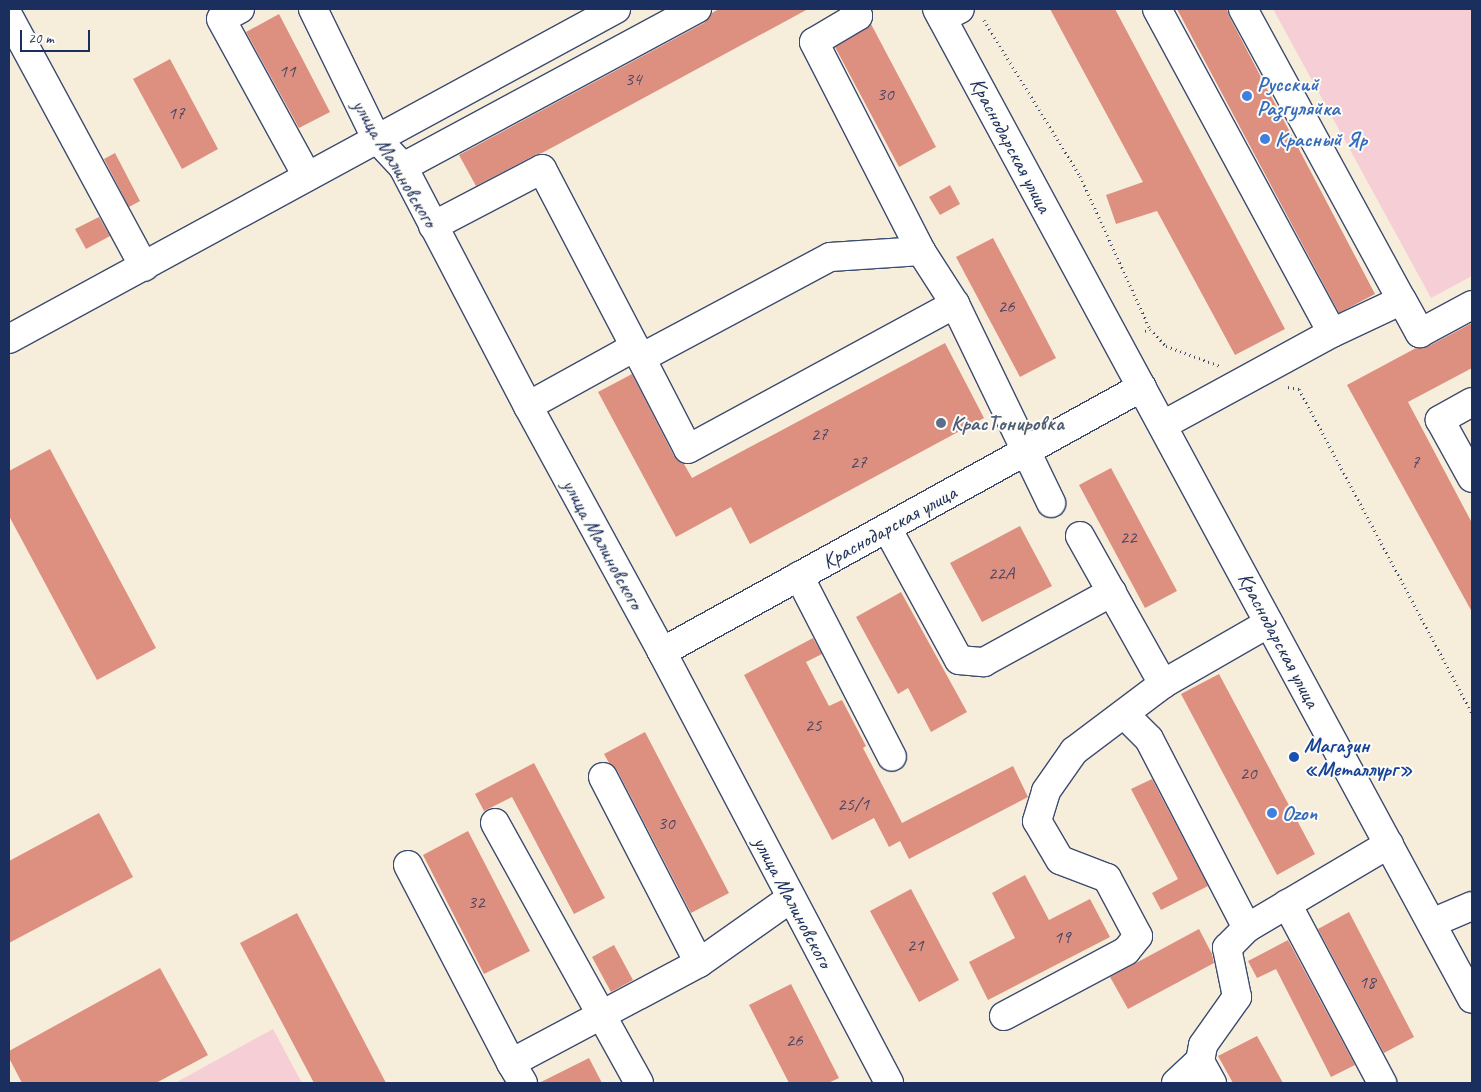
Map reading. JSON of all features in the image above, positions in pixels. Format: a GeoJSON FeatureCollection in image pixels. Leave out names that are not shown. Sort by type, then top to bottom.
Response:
{"type":"FeatureCollection","features":[{"type":"Feature","properties":{"kind":"street"},"geometry":{"type":"LineString","coordinates":[[240,9],[221,19],[307,176]]}},
{"type":"Feature","properties":{"kind":"street","name":"улица Малиновского"},"geometry":{"type":"LineString","coordinates":[[313,9],[376,138],[403,167],[528,406],[662,652],[790,898],[879,1080]]}},
{"type":"Feature","properties":{"kind":"street"},"geometry":{"type":"LineString","coordinates":[[9,339],[616,9]]}},
{"type":"Feature","properties":{"kind":"street"},"geometry":{"type":"LineString","coordinates":[[403,167],[697,9]]}},
{"type":"Feature","properties":{"kind":"street"},"geometry":{"type":"LineString","coordinates":[[854,9],[858,16],[814,42],[921,251],[955,304],[1051,503]]}},
{"type":"Feature","properties":{"kind":"street"},"geometry":{"type":"LineString","coordinates":[[1157,9],[1332,333]]}},
{"type":"Feature","properties":{"kind":"street"},"geometry":{"type":"LineString","coordinates":[[1242,9],[1420,333],[1472,305]]}},
{"type":"Feature","properties":{"kind":"street","name":"Краснодарская улица"},"geometry":{"type":"LineString","coordinates":[[955,13],[1142,387],[1472,999]]}},
{"type":"Feature","properties":{"kind":"street"},"geometry":{"type":"LineString","coordinates":[[9,17],[144,267]]}},
{"type":"Feature","properties":{"kind":"street"},"geometry":{"type":"LineString","coordinates":[[433,226],[542,168],[688,449],[955,304]]}},
{"type":"Feature","properties":{"kind":"street"},"geometry":{"type":"LineString","coordinates":[[528,406],[830,257],[921,251]]}},
{"type":"Feature","properties":{"kind":"street"},"geometry":{"type":"LineString","coordinates":[[1162,425],[1332,333],[1402,300]]}},
{"type":"Feature","properties":{"kind":"street","name":"Краснодарская улица"},"geometry":{"type":"LineString","coordinates":[[662,652],[1142,387]]}},
{"type":"Feature","properties":{"kind":"street"},"geometry":{"type":"LineString","coordinates":[[1472,402],[1440,420],[1472,478]]}},
{"type":"Feature","properties":{"kind":"street"},"geometry":{"type":"LineString","coordinates":[[887,528],[959,660],[984,662],[1112,592]]}},
{"type":"Feature","properties":{"kind":"street"},"geometry":{"type":"LineString","coordinates":[[1080,536],[1163,684]]}},
{"type":"Feature","properties":{"kind":"street"},"geometry":{"type":"LineString","coordinates":[[799,576],[892,757]]}},
{"type":"Feature","properties":{"kind":"street"},"geometry":{"type":"LineString","coordinates":[[1004,1016],[1126,951],[1138,936],[1107,878],[1060,860],[1037,822],[1046,791],[1074,751],[1163,684],[1269,623]]}},
{"type":"Feature","properties":{"kind":"street"},"geometry":{"type":"LineString","coordinates":[[1124,714],[1149,739],[1246,928]]}},
{"type":"Feature","properties":{"kind":"street"},"geometry":{"type":"LineString","coordinates":[[603,777],[699,963]]}},
{"type":"Feature","properties":{"kind":"street"},"geometry":{"type":"LineString","coordinates":[[495,823],[639,1083]]}},
{"type":"Feature","properties":{"kind":"street"},"geometry":{"type":"LineString","coordinates":[[1176,1083],[1206,1072],[1203,1045],[1237,997],[1227,948],[1246,928],[1389,844]]}},
{"type":"Feature","properties":{"kind":"street"},"geometry":{"type":"LineString","coordinates":[[408,865],[517,1073],[601,1014],[699,963],[790,898]]}},
{"type":"Feature","properties":{"kind":"street"},"geometry":{"type":"LineString","coordinates":[[1287,904],[1382,1083]]}},
{"type":"Feature","properties":{"kind":"street"},"geometry":{"type":"LineString","coordinates":[[1432,923],[1472,906]]}},
{"type":"Feature","properties":{"kind":"path"},"geometry":{"type":"LineString","coordinates":[[955,13],[1080,176],[1150,329],[1166,346],[1250,377],[1299,389],[1472,713]]}},
{"type":"Feature","properties":{"kind":"path"},"geometry":{"type":"LineString","coordinates":[[1145,332],[1150,329]]}},
{"type":"Feature","properties":{"kind":"shaded area"},"geometry":{"type":"Polygon","coordinates":[[[1273,9],[1472,9],[1472,276],[1431,298],[1273,9]]]}},
{"type":"Feature","properties":{"kind":"shaded area"},"geometry":{"type":"Polygon","coordinates":[[[273,1029],[302,1083],[175,1083],[273,1029]]]}},
{"type":"Feature","properties":{"kind":"building"},"geometry":{"type":"Polygon","coordinates":[[[719,9],[808,9],[542,153],[476,186],[459,155],[704,23],[712,13],[719,9]]]}},
{"type":"Feature","properties":{"kind":"building"},"geometry":{"type":"Polygon","coordinates":[[[1050,9],[1115,9],[1285,329],[1235,355],[1157,211],[1116,224],[1106,195],[1143,182],[1050,9]]]}},
{"type":"Feature","properties":{"kind":"building"},"geometry":{"type":"Polygon","coordinates":[[[1177,9],[1227,9],[1375,294],[1339,313],[1177,9]]]}},
{"type":"Feature","properties":{"kind":"building"},"geometry":{"type":"Polygon","coordinates":[[[279,14],[330,112],[299,128],[246,32],[279,14]]]}},
{"type":"Feature","properties":{"kind":"building"},"geometry":{"type":"Polygon","coordinates":[[[871,24],[936,147],[899,167],[835,47],[871,24]]]}},
{"type":"Feature","properties":{"kind":"building"},"geometry":{"type":"Polygon","coordinates":[[[170,59],[218,149],[182,169],[133,79],[170,59]]]}},
{"type":"Feature","properties":{"kind":"building"},"geometry":{"type":"Polygon","coordinates":[[[115,153],[140,201],[129,207],[104,159],[115,153]]]}},
{"type":"Feature","properties":{"kind":"building"},"geometry":{"type":"Polygon","coordinates":[[[950,185],[960,204],[940,215],[929,197],[950,185]]]}},
{"type":"Feature","properties":{"kind":"building"},"geometry":{"type":"Polygon","coordinates":[[[99,217],[110,236],[86,249],[75,229],[99,217]]]}},
{"type":"Feature","properties":{"kind":"building"},"geometry":{"type":"Polygon","coordinates":[[[993,238],[1056,358],[1020,377],[956,257],[993,238]]]}},
{"type":"Feature","properties":{"kind":"building"},"geometry":{"type":"Polygon","coordinates":[[[1472,323],[1472,368],[1408,402],[1472,523],[1472,612],[1347,385],[1416,348],[1427,347],[1472,323]]]}},
{"type":"Feature","properties":{"kind":"building"},"geometry":{"type":"Polygon","coordinates":[[[945,343],[984,418],[750,544],[731,507],[676,537],[598,392],[632,374],[674,456],[684,464],[692,478],[945,343]]]}},
{"type":"Feature","properties":{"kind":"building"},"geometry":{"type":"Polygon","coordinates":[[[50,449],[156,648],[97,680],[9,516],[9,471],[50,449]]]}},
{"type":"Feature","properties":{"kind":"building"},"geometry":{"type":"Polygon","coordinates":[[[1111,468],[1177,591],[1145,608],[1079,485],[1111,468]]]}},
{"type":"Feature","properties":{"kind":"building"},"geometry":{"type":"Polygon","coordinates":[[[1020,526],[1052,586],[982,622],[950,563],[1020,526]]]}},
{"type":"Feature","properties":{"kind":"building"},"geometry":{"type":"Polygon","coordinates":[[[901,592],[967,712],[931,732],[908,688],[898,694],[856,617],[901,592]]]}},
{"type":"Feature","properties":{"kind":"building"},"geometry":{"type":"Polygon","coordinates":[[[813,638],[822,654],[806,662],[829,706],[842,700],[866,746],[863,748],[902,823],[1013,766],[1028,797],[909,859],[900,841],[889,847],[874,818],[832,840],[744,675],[813,638]]]}},
{"type":"Feature","properties":{"kind":"building"},"geometry":{"type":"Polygon","coordinates":[[[1219,674],[1315,854],[1277,875],[1181,694],[1219,674]]]}},
{"type":"Feature","properties":{"kind":"building"},"geometry":{"type":"Polygon","coordinates":[[[645,732],[729,893],[691,913],[617,770],[609,763],[604,754],[645,732]]]}},
{"type":"Feature","properties":{"kind":"building"},"geometry":{"type":"Polygon","coordinates":[[[534,763],[605,898],[574,914],[512,797],[484,811],[475,794],[534,763]]]}},
{"type":"Feature","properties":{"kind":"building"},"geometry":{"type":"Polygon","coordinates":[[[1152,779],[1208,886],[1161,910],[1152,893],[1178,879],[1131,789],[1152,779]]]}},
{"type":"Feature","properties":{"kind":"building"},"geometry":{"type":"Polygon","coordinates":[[[99,813],[133,877],[9,943],[9,861],[99,813]]]}},
{"type":"Feature","properties":{"kind":"building"},"geometry":{"type":"Polygon","coordinates":[[[468,831],[530,951],[484,974],[423,855],[468,831]]]}},
{"type":"Feature","properties":{"kind":"building"},"geometry":{"type":"Polygon","coordinates":[[[1025,875],[1049,920],[1090,899],[1110,937],[988,1000],[969,962],[1015,938],[992,893],[1025,875]]]}},
{"type":"Feature","properties":{"kind":"building"},"geometry":{"type":"Polygon","coordinates":[[[911,889],[959,980],[919,1002],[870,911],[911,889]]]}},
{"type":"Feature","properties":{"kind":"building"},"geometry":{"type":"Polygon","coordinates":[[[1349,912],[1414,1037],[1384,1053],[1318,929],[1349,912]]]}},
{"type":"Feature","properties":{"kind":"building"},"geometry":{"type":"Polygon","coordinates":[[[297,913],[386,1083],[314,1083],[240,943],[297,913]]]}},
{"type":"Feature","properties":{"kind":"building"},"geometry":{"type":"Polygon","coordinates":[[[1199,929],[1212,954],[1214,963],[1128,1009],[1110,977],[1199,929]]]}},
{"type":"Feature","properties":{"kind":"building"},"geometry":{"type":"Polygon","coordinates":[[[1288,940],[1355,1065],[1331,1077],[1276,969],[1257,978],[1248,961],[1288,940]]]}},
{"type":"Feature","properties":{"kind":"building"},"geometry":{"type":"Polygon","coordinates":[[[614,945],[633,980],[611,992],[592,957],[614,945]]]}},
{"type":"Feature","properties":{"kind":"building"},"geometry":{"type":"Polygon","coordinates":[[[160,968],[208,1055],[156,1083],[22,1083],[9,1058],[9,1051],[160,968]]]}},
{"type":"Feature","properties":{"kind":"building"},"geometry":{"type":"Polygon","coordinates":[[[791,984],[839,1078],[828,1083],[789,1083],[749,1005],[791,984]]]}},
{"type":"Feature","properties":{"kind":"building"},"geometry":{"type":"Polygon","coordinates":[[[1257,1036],[1283,1083],[1233,1083],[1218,1056],[1257,1036]]]}},
{"type":"Feature","properties":{"kind":"building"},"geometry":{"type":"Polygon","coordinates":[[[589,1058],[602,1083],[539,1083],[589,1058]]]}},
{"type":"Feature","properties":{"kind":"place","name":"Русский Разгуляйка"},"geometry":{"type":"Point","coordinates":[1247,96]}},
{"type":"Feature","properties":{"kind":"place","name":"Красный Яр"},"geometry":{"type":"Point","coordinates":[1265,139]}},
{"type":"Feature","properties":{"kind":"place","name":"КрасТонировка"},"geometry":{"type":"Point","coordinates":[941,423]}},
{"type":"Feature","properties":{"kind":"place","name":"Магазин «Металлург»"},"geometry":{"type":"Point","coordinates":[1294,757]}},
{"type":"Feature","properties":{"kind":"place","name":"Ozon"},"geometry":{"type":"Point","coordinates":[1272,813]}}]}
